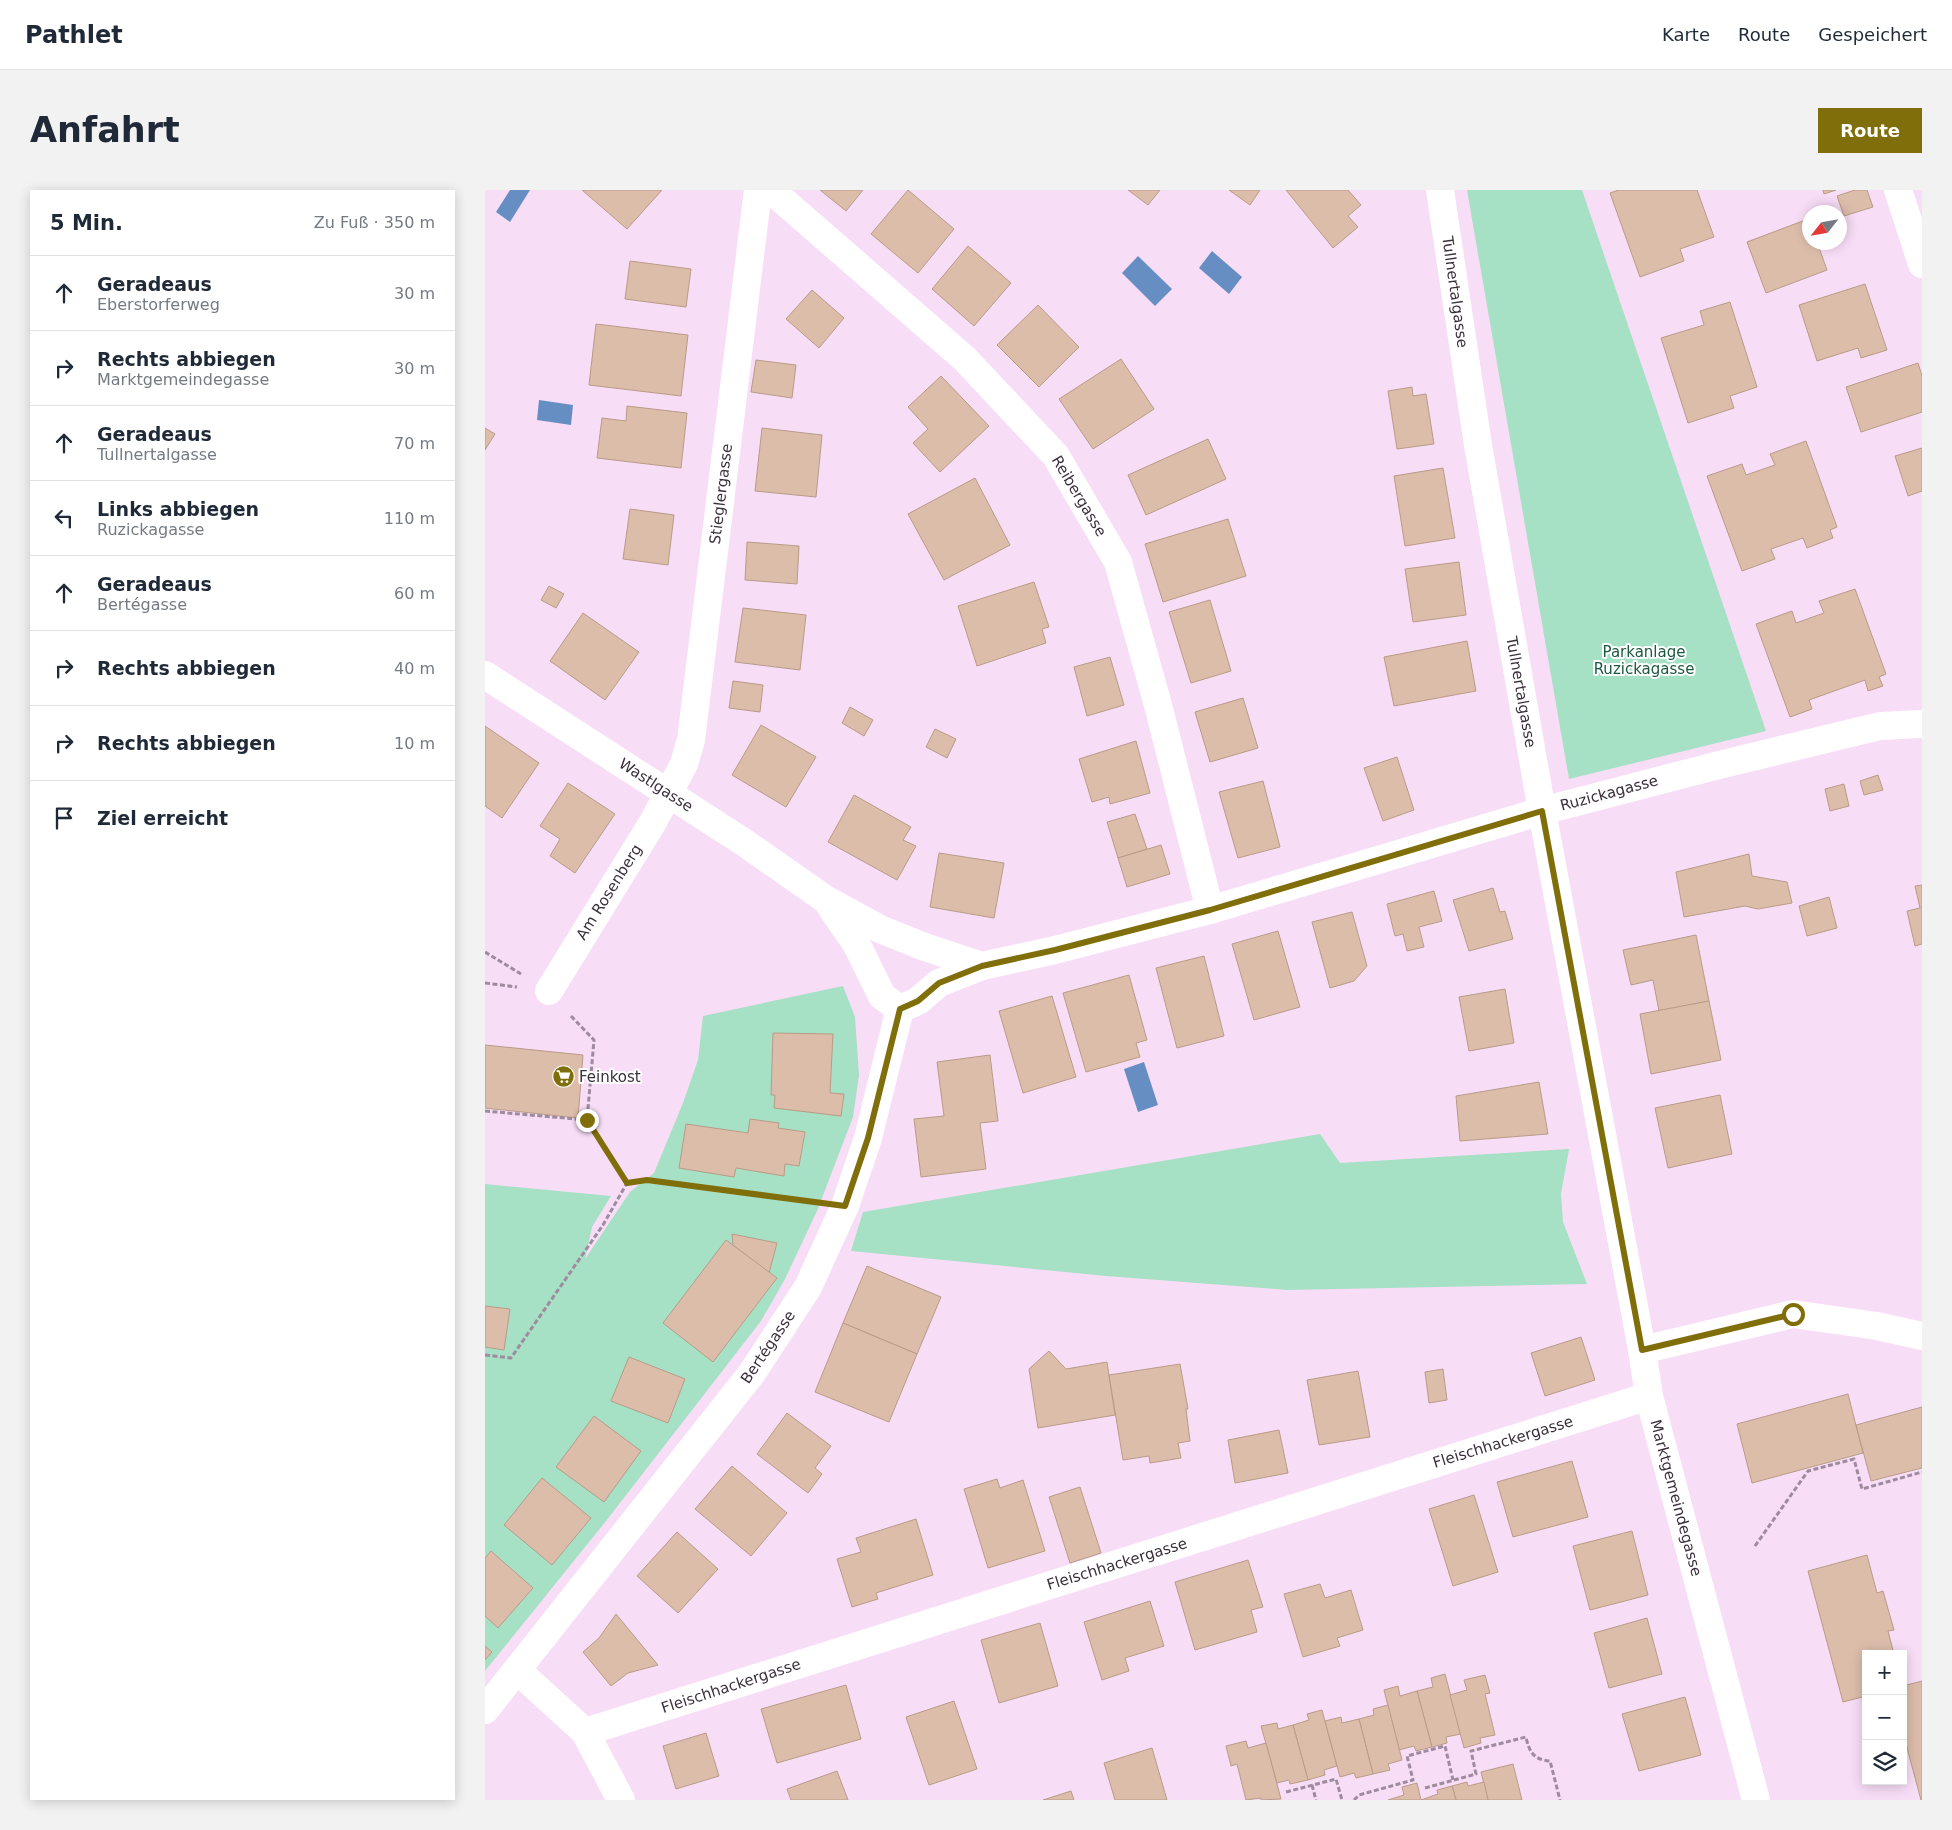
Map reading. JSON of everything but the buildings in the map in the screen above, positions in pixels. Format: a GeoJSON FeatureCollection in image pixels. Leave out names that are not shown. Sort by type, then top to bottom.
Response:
{"type":"FeatureCollection","features":[{"type":"Feature","properties":{"kind":"street","name":"Stieglergasse"},"geometry":{"type":"LineString","coordinates":[[669,793],[684,764],[691,740],[758,190]]}},
{"type":"Feature","properties":{"kind":"street","name":"Reibergasse"},"geometry":{"type":"LineString","coordinates":[[771,190],[965,359],[1056,456],[1118,562],[1158,705],[1210,910]]}},
{"type":"Feature","properties":{"kind":"street"},"geometry":{"type":"LineString","coordinates":[[1898,190],[1922,264]]}},
{"type":"Feature","properties":{"kind":"street","name":"Tullnertalgasse"},"geometry":{"type":"LineString","coordinates":[[1438,192],[1478,445],[1542,811],[1613,1192]]}},
{"type":"Feature","properties":{"kind":"street","name":"Wastlgasse"},"geometry":{"type":"LineString","coordinates":[[485,675],[669,793],[825,899],[880,929],[922,946],[982,966]]}},
{"type":"Feature","properties":{"kind":"street","name":"Ruzickagasse"},"geometry":{"type":"LineString","coordinates":[[982,966],[1055,950],[1210,910],[1542,811],[1719,765],[1880,726],[1922,724]]}},
{"type":"Feature","properties":{"kind":"street","name":"Am Rosenberg"},"geometry":{"type":"LineString","coordinates":[[549,991],[669,793]]}},
{"type":"Feature","properties":{"kind":"street","name":"Wastlgasse"},"geometry":{"type":"LineString","coordinates":[[825,899],[857,945],[882,996],[900,1009]]}},
{"type":"Feature","properties":{"kind":"street"},"geometry":{"type":"LineString","coordinates":[[900,1009],[918,1001],[939,983],[982,966]]}},
{"type":"Feature","properties":{"kind":"street","name":"Bertégasse"},"geometry":{"type":"LineString","coordinates":[[485,1710],[752,1373],[807,1287],[845,1206],[868,1138],[900,1009]]}},
{"type":"Feature","properties":{"kind":"street","name":"Marktgemeindegasse"},"geometry":{"type":"LineString","coordinates":[[1613,1192],[1649,1396],[1756,1800]]}},
{"type":"Feature","properties":{"kind":"street"},"geometry":{"type":"LineString","coordinates":[[1642,1350],[1793,1314],[1877,1326],[1922,1336]]}},
{"type":"Feature","properties":{"kind":"street","name":"Fleischhackergasse"},"geometry":{"type":"LineString","coordinates":[[585,1732],[1649,1396]]}},
{"type":"Feature","properties":{"kind":"street"},"geometry":{"type":"LineString","coordinates":[[517,1670],[585,1732],[621,1800]]}},
{"type":"Feature","properties":{"kind":"path"},"geometry":{"type":"LineString","coordinates":[[577,1020],[594,1040],[587,1120],[627,1183]]}},
{"type":"Feature","properties":{"kind":"path"},"geometry":{"type":"LineString","coordinates":[[485,1111],[587,1120]]}},
{"type":"Feature","properties":{"kind":"path"},"geometry":{"type":"LineString","coordinates":[[627,1183],[647,1180],[845,1206]]}},
{"type":"Feature","properties":{"kind":"path"},"geometry":{"type":"LineString","coordinates":[[485,1355],[511,1358],[603,1225],[627,1183]]}},
{"type":"Feature","properties":{"kind":"path"},"geometry":{"type":"LineString","coordinates":[[1755,1546],[1808,1472],[1854,1459],[1862,1489],[1922,1472]]}},
{"type":"Feature","properties":{"kind":"path"},"geometry":{"type":"LineString","coordinates":[[1425,1788],[1476,1774],[1471,1751],[1526,1737],[1528,1748],[1533,1756],[1542,1761],[1550,1761],[1560,1800]]}},
{"type":"Feature","properties":{"kind":"path"},"geometry":{"type":"LineString","coordinates":[[1354,1800],[1359,1795],[1413,1780],[1407,1756],[1445,1746],[1453,1780]]}},
{"type":"Feature","properties":{"kind":"path"},"geometry":{"type":"LineString","coordinates":[[1286,1792],[1336,1779],[1342,1800]]}},
{"type":"Feature","properties":{"kind":"path"},"geometry":{"type":"LineString","coordinates":[[1312,1785],[1316,1800]]}},
{"type":"Feature","properties":{"kind":"green space","name":"Parkanlage Ruzickagasse"},"geometry":{"type":"Polygon","coordinates":[[[1467,190],[1582,190],[1766,731],[1569,779],[1467,190]]]}},
{"type":"Feature","properties":{"kind":"green space"},"geometry":{"type":"Polygon","coordinates":[[[843,986],[855,1017],[859,1075],[853,1117],[817,1211],[785,1279],[761,1321],[606,1521],[485,1671],[485,1184],[611,1196],[592,1227],[585,1259],[630,1192],[654,1173],[683,1103],[698,1060],[703,1016],[843,986]]]}},
{"type":"Feature","properties":{"kind":"green space"},"geometry":{"type":"Polygon","coordinates":[[[1320,1134],[1340,1163],[1569,1149],[1561,1194],[1563,1222],[1587,1284],[1288,1290],[1106,1276],[851,1251],[863,1212],[1320,1134]]]}},
{"type":"Feature","properties":{"kind":"water"},"geometry":{"type":"Polygon","coordinates":[[[510,190],[530,190],[510,222],[496,212],[510,190]]]}},
{"type":"Feature","properties":{"kind":"water"},"geometry":{"type":"Polygon","coordinates":[[[1212,251],[1242,277],[1229,294],[1199,268],[1212,251]]]}},
{"type":"Feature","properties":{"kind":"water"},"geometry":{"type":"Polygon","coordinates":[[[1138,256],[1172,289],[1155,306],[1122,273],[1138,256]]]}},
{"type":"Feature","properties":{"kind":"water"},"geometry":{"type":"Polygon","coordinates":[[[539,400],[573,405],[571,425],[537,420],[539,400]]]}},
{"type":"Feature","properties":{"kind":"water"},"geometry":{"type":"Polygon","coordinates":[[[1144,1062],[1158,1105],[1138,1112],[1124,1069],[1144,1062]]]}},
{"type":"Feature","properties":{"kind":"place","name":"Feinkost"},"geometry":{"type":"Point","coordinates":[563,1077]}},
{"type":"Feature","properties":{"kind":"route"},"geometry":{"type":"LineString","coordinates":[[587,1120],[627,1183],[647,1180],[845,1206],[868,1138],[900,1009],[918,1001],[939,983],[982,966],[1055,950],[1210,910],[1542,811],[1642,1350],[1793,1314]]}}]}
